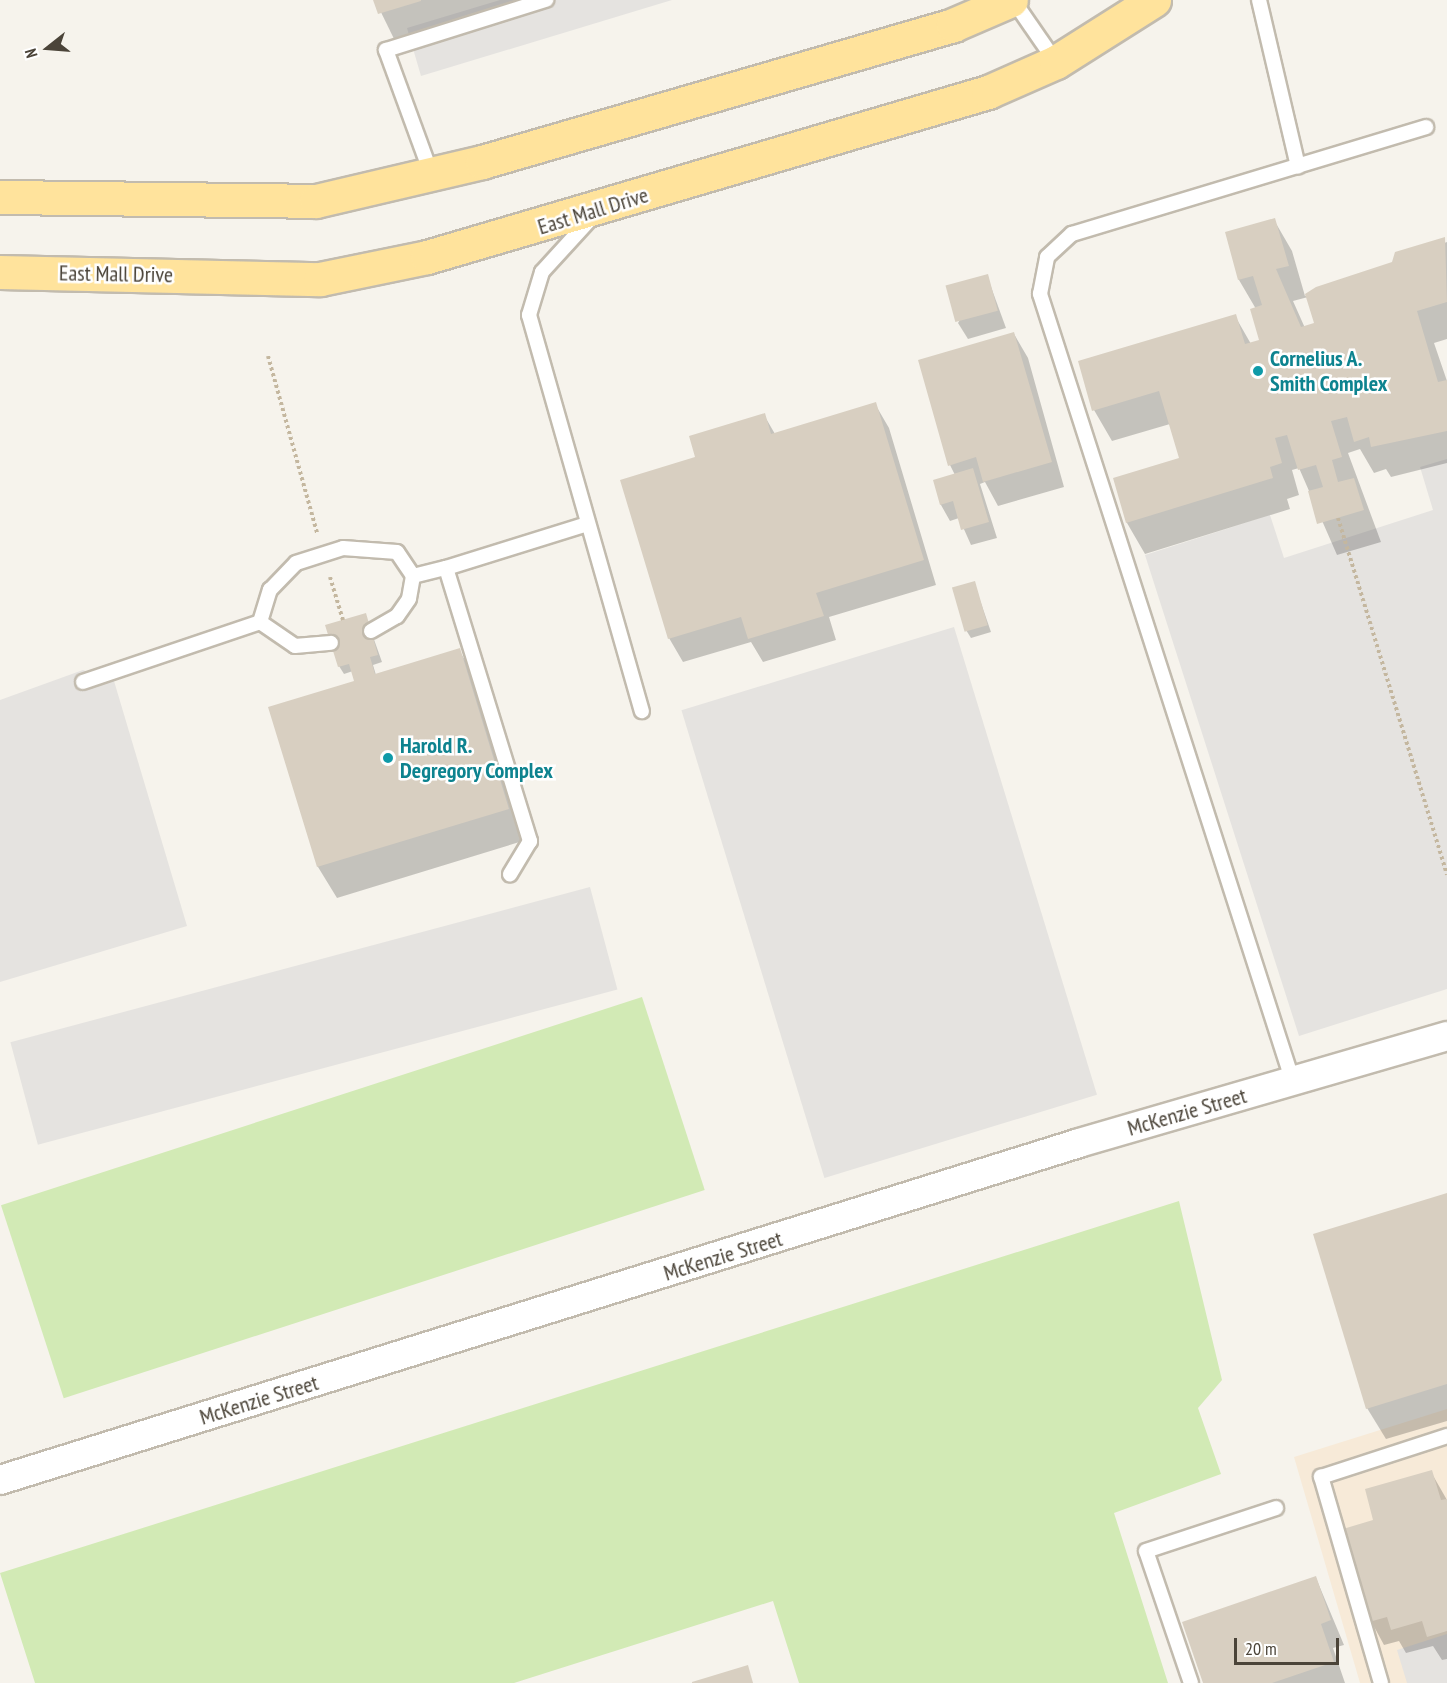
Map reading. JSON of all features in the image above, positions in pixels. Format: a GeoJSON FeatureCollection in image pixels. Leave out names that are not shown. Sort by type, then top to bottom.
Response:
{"type":"FeatureCollection","features":[{"type":"Feature","properties":{"kind":"main road"},"geometry":{"type":"LineString","coordinates":[[0,197],[316,201],[432,175],[953,25],[1012,0]]}},
{"type":"Feature","properties":{"kind":"main road","name":"East Mall Drive"},"geometry":{"type":"LineString","coordinates":[[0,272],[320,279],[427,257],[600,209],[988,92],[1056,62],[1154,0]]}},
{"type":"Feature","properties":{"kind":"street","name":"McKenzie Street"},"geometry":{"type":"LineString","coordinates":[[0,1480],[1447,1036]]}},
{"type":"Feature","properties":{"kind":"lane"},"geometry":{"type":"LineString","coordinates":[[432,175],[386,50],[546,0]]}},
{"type":"Feature","properties":{"kind":"lane"},"geometry":{"type":"LineString","coordinates":[[1012,0],[1056,62]]}},
{"type":"Feature","properties":{"kind":"lane"},"geometry":{"type":"LineString","coordinates":[[1258,0],[1298,166]]}},
{"type":"Feature","properties":{"kind":"lane"},"geometry":{"type":"LineString","coordinates":[[1293,1082],[1040,294],[1047,257],[1072,234],[1426,127]]}},
{"type":"Feature","properties":{"kind":"lane"},"geometry":{"type":"LineString","coordinates":[[600,209],[542,272],[529,315],[642,711]]}},
{"type":"Feature","properties":{"kind":"lane"},"geometry":{"type":"LineString","coordinates":[[413,576],[587,524]]}},
{"type":"Feature","properties":{"kind":"lane"},"geometry":{"type":"LineString","coordinates":[[260,622],[270,590],[296,563],[343,548],[397,552],[413,576],[409,599],[397,616],[371,631]]}},
{"type":"Feature","properties":{"kind":"lane"},"geometry":{"type":"LineString","coordinates":[[446,568],[530,842],[510,874]]}},
{"type":"Feature","properties":{"kind":"lane"},"geometry":{"type":"LineString","coordinates":[[260,622],[295,646],[331,644]]}},
{"type":"Feature","properties":{"kind":"lane"},"geometry":{"type":"LineString","coordinates":[[83,682],[260,622]]}},
{"type":"Feature","properties":{"kind":"lane"},"geometry":{"type":"LineString","coordinates":[[1381,1683],[1321,1477],[1447,1436]]}},
{"type":"Feature","properties":{"kind":"lane"},"geometry":{"type":"LineString","coordinates":[[1191,1683],[1146,1551],[1276,1508]]}},
{"type":"Feature","properties":{"kind":"path"},"geometry":{"type":"LineString","coordinates":[[268,356],[343,620]]}},
{"type":"Feature","properties":{"kind":"path"},"geometry":{"type":"LineString","coordinates":[[1338,518],[1447,875]]}},
{"type":"Feature","properties":{"kind":"shaded area"},"geometry":{"type":"Polygon","coordinates":[[[500,0],[672,0],[421,76],[407,28],[500,0]]]}},
{"type":"Feature","properties":{"kind":"shaded area"},"geometry":{"type":"Polygon","coordinates":[[[1447,459],[1447,989],[1299,1036],[1145,555],[1270,515],[1284,558],[1433,510],[1420,467],[1447,459]]]}},
{"type":"Feature","properties":{"kind":"shaded area"},"geometry":{"type":"Polygon","coordinates":[[[954,627],[1097,1095],[824,1178],[681,710],[954,627]]]}},
{"type":"Feature","properties":{"kind":"shaded area"},"geometry":{"type":"Polygon","coordinates":[[[83,670],[114,681],[187,926],[0,982],[0,700],[83,670]]]}},
{"type":"Feature","properties":{"kind":"shaded area"},"geometry":{"type":"Polygon","coordinates":[[[590,887],[617,989],[38,1145],[10,1042],[590,887]]]}},
{"type":"Feature","properties":{"kind":"shaded area"},"geometry":{"type":"Polygon","coordinates":[[[1447,1409],[1447,1683],[1360,1683],[1294,1457],[1447,1409]]]}},
{"type":"Feature","properties":{"kind":"shaded area"},"geometry":{"type":"Polygon","coordinates":[[[1447,1634],[1447,1683],[1407,1683],[1397,1650],[1447,1634]]]}},
{"type":"Feature","properties":{"kind":"green space"},"geometry":{"type":"Polygon","coordinates":[[[642,997],[705,1190],[64,1398],[1,1205],[642,997]]]}},
{"type":"Feature","properties":{"kind":"green space"},"geometry":{"type":"Polygon","coordinates":[[[1179,1201],[1222,1380],[1198,1408],[1221,1474],[1114,1513],[1168,1683],[799,1683],[773,1601],[514,1683],[35,1683],[0,1573],[1179,1201]]]}},
{"type":"Feature","properties":{"kind":"building"},"geometry":{"type":"Polygon","coordinates":[[[373,0],[421,0],[421,1],[378,14],[373,0]]]}},
{"type":"Feature","properties":{"kind":"building","name":"Cornelius A. Smith Complex"},"geometry":{"type":"Polygon","coordinates":[[[1275,218],[1289,266],[1276,269],[1301,327],[1314,323],[1305,294],[1316,287],[1392,262],[1395,252],[1445,237],[1447,302],[1417,311],[1438,382],[1447,380],[1447,431],[1371,447],[1369,437],[1354,442],[1347,417],[1331,421],[1342,457],[1332,460],[1338,482],[1354,478],[1364,510],[1317,524],[1308,491],[1323,487],[1316,465],[1298,470],[1287,435],[1275,438],[1282,463],[1270,467],[1273,478],[1126,523],[1113,478],[1179,458],[1159,391],[1092,411],[1078,361],[1236,314],[1245,344],[1259,340],[1250,309],[1262,305],[1253,276],[1238,280],[1225,232],[1275,218]]]}},
{"type":"Feature","properties":{"kind":"building"},"geometry":{"type":"Polygon","coordinates":[[[988,274],[998,311],[955,322],[945,285],[988,274]]]}},
{"type":"Feature","properties":{"kind":"building"},"geometry":{"type":"Polygon","coordinates":[[[1014,332],[1052,462],[983,482],[976,457],[948,466],[918,360],[1014,332]]]}},
{"type":"Feature","properties":{"kind":"building"},"geometry":{"type":"Polygon","coordinates":[[[876,402],[924,560],[816,593],[824,616],[748,639],[741,617],[668,639],[620,480],[695,457],[689,436],[765,413],[771,434],[876,402]]]}},
{"type":"Feature","properties":{"kind":"building"},"geometry":{"type":"Polygon","coordinates":[[[973,468],[989,522],[961,530],[953,501],[940,505],[933,480],[973,468]]]}},
{"type":"Feature","properties":{"kind":"building"},"geometry":{"type":"Polygon","coordinates":[[[975,581],[988,625],[965,632],[952,588],[975,581]]]}},
{"type":"Feature","properties":{"kind":"building","name":"Harold R. Degregory Complex"},"geometry":{"type":"Polygon","coordinates":[[[366,613],[378,655],[370,657],[375,674],[460,648],[509,809],[317,867],[268,707],[354,681],[349,664],[338,667],[325,625],[366,613]]]}},
{"type":"Feature","properties":{"kind":"building"},"geometry":{"type":"Polygon","coordinates":[[[1447,1193],[1447,1384],[1366,1409],[1313,1234],[1447,1193]]]}},
{"type":"Feature","properties":{"kind":"building"},"geometry":{"type":"Polygon","coordinates":[[[1432,1470],[1441,1500],[1447,1499],[1447,1631],[1427,1637],[1422,1621],[1391,1630],[1387,1617],[1369,1622],[1343,1529],[1373,1520],[1365,1489],[1432,1470]]]}},
{"type":"Feature","properties":{"kind":"building"},"geometry":{"type":"Polygon","coordinates":[[[1316,1576],[1331,1620],[1321,1624],[1334,1662],[1272,1683],[1203,1683],[1182,1622],[1316,1576]]]}},
{"type":"Feature","properties":{"kind":"building"},"geometry":{"type":"Polygon","coordinates":[[[748,1665],[753,1683],[692,1683],[692,1682],[748,1665]]]}},
{"type":"Feature","properties":{"kind":"place","name":"Cornelius A. Smith Complex"},"geometry":{"type":"Point","coordinates":[1258,371]}},
{"type":"Feature","properties":{"kind":"place","name":"Harold R. Degregory Complex"},"geometry":{"type":"Point","coordinates":[388,758]}}]}
